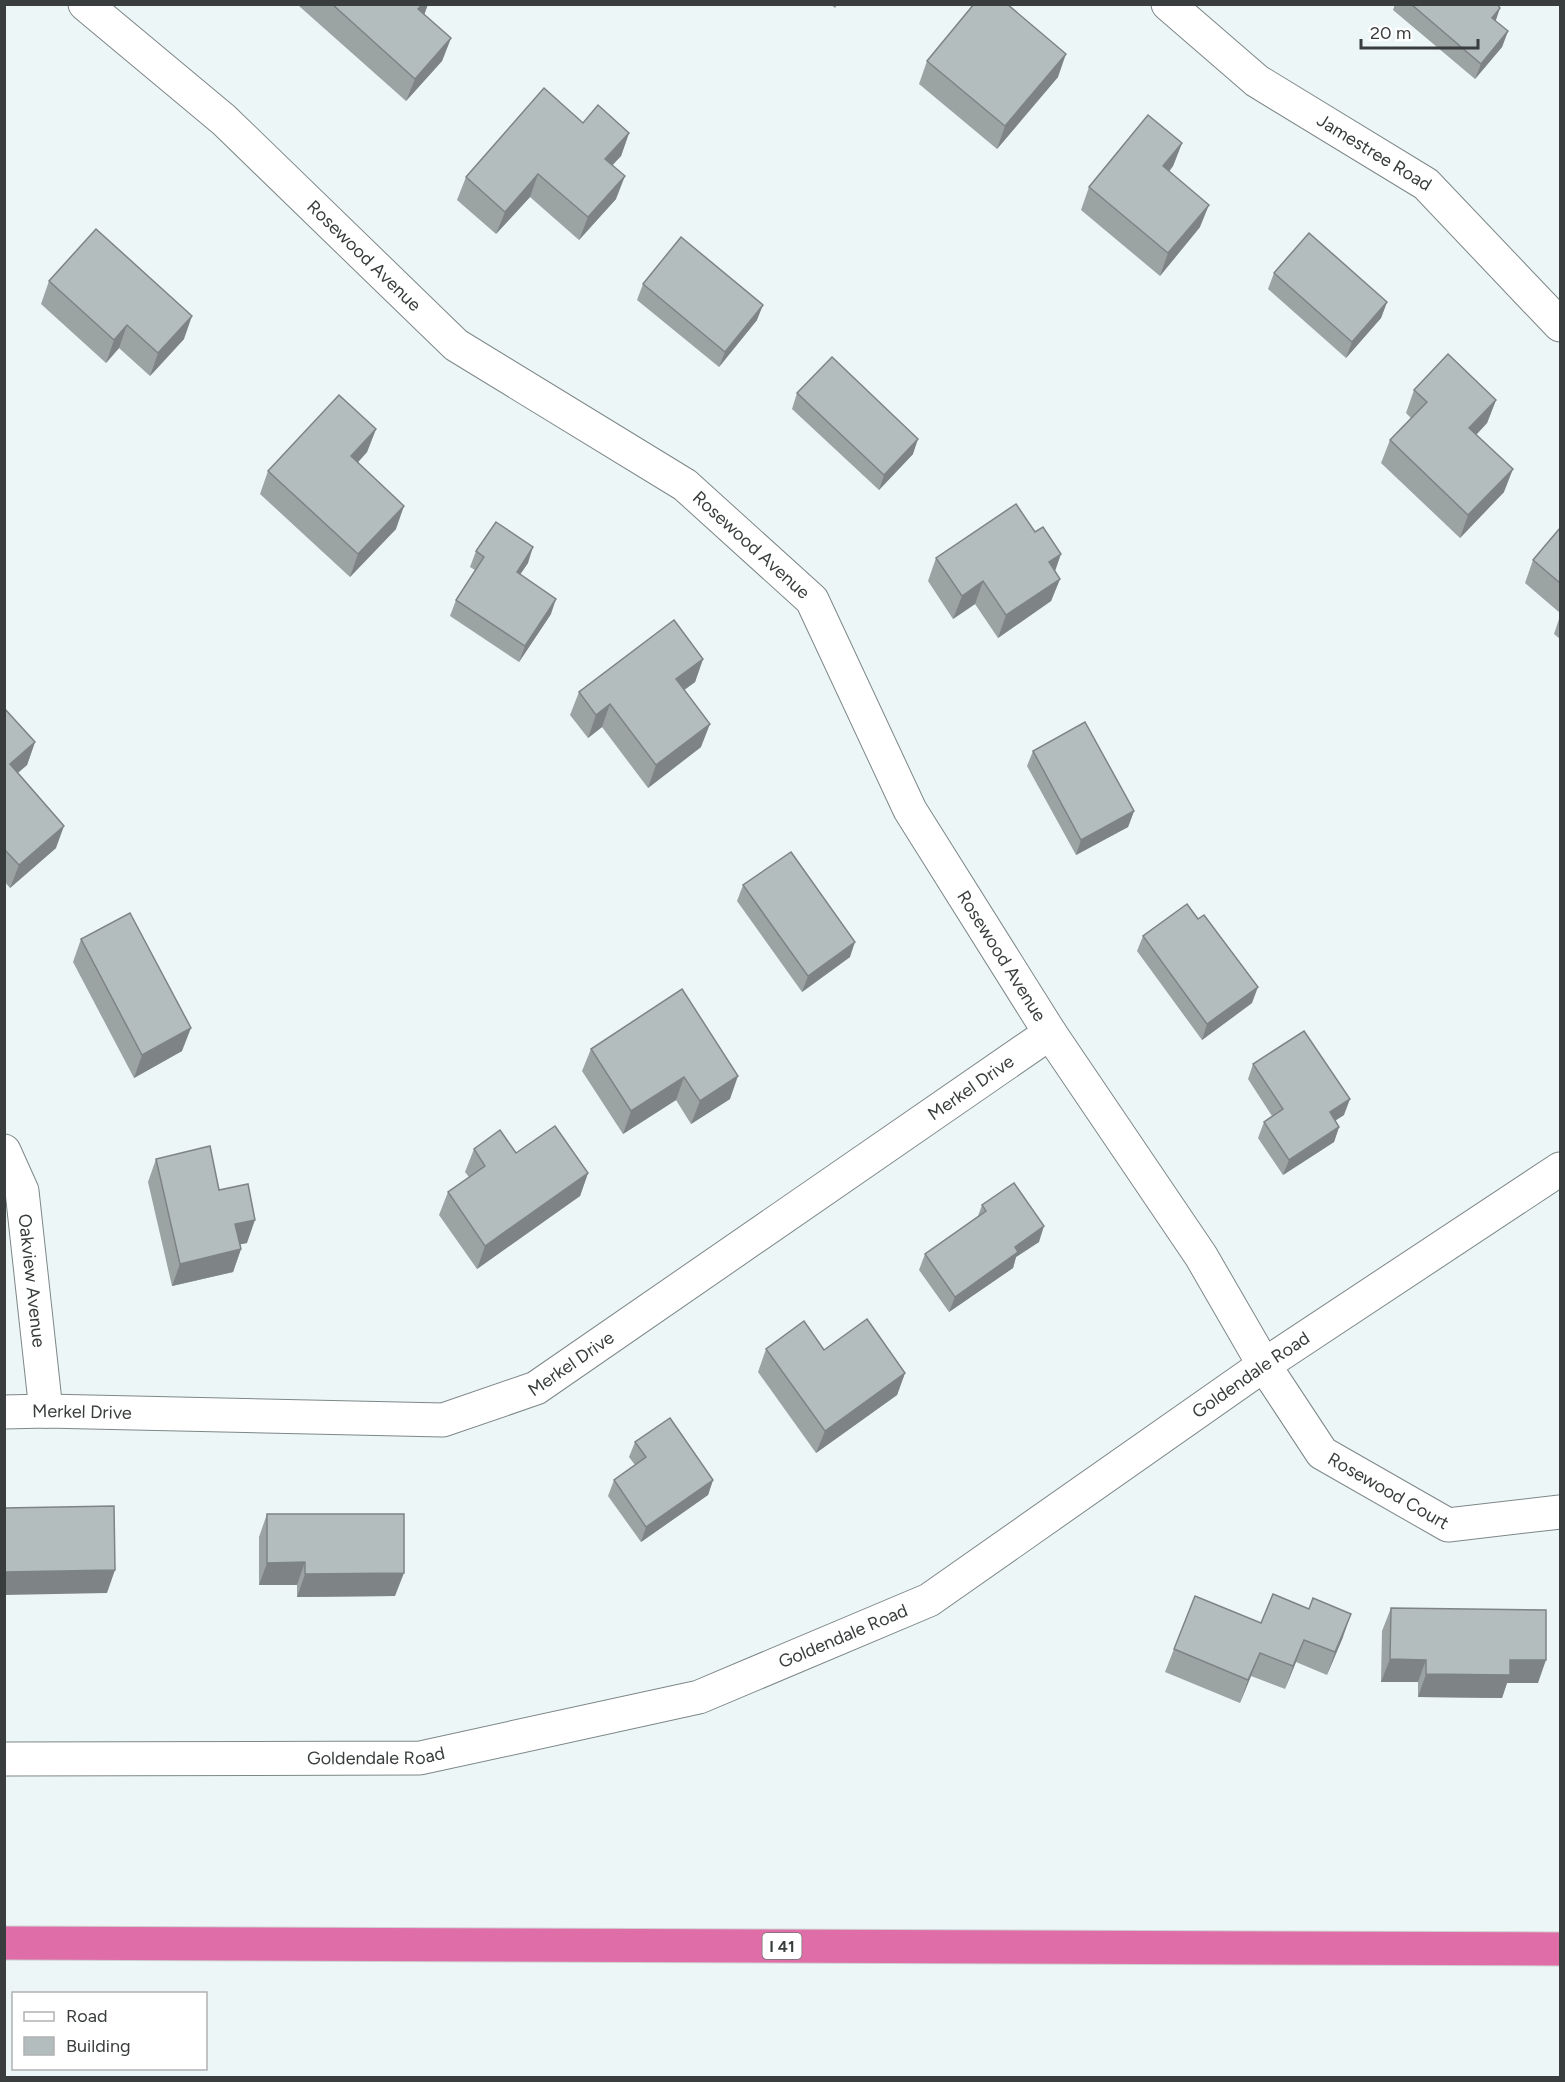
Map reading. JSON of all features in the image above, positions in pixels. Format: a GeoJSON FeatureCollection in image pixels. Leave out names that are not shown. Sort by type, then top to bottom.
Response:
{"type":"FeatureCollection","features":[{"type":"Feature","properties":{"kind":"highway","name":"I 41"},"geometry":{"type":"LineString","coordinates":[[4,1943],[1560,1949]]}},
{"type":"Feature","properties":{"kind":"street","name":"Rosewood Avenue"},"geometry":{"type":"LineString","coordinates":[[85,4],[224,120],[456,345],[685,485],[812,600],[910,810],[1050,1033],[1201,1256],[1264,1365]]}},
{"type":"Feature","properties":{"kind":"street","name":"Jamestree Road"},"geometry":{"type":"LineString","coordinates":[[1168,4],[1257,81],[1426,184],[1560,325]]}},
{"type":"Feature","properties":{"kind":"street","name":"Merkel Drive"},"geometry":{"type":"LineString","coordinates":[[4,1412],[443,1420],[536,1388],[1050,1033]]}},
{"type":"Feature","properties":{"kind":"street","name":"Oakview Avenue"},"geometry":{"type":"LineString","coordinates":[[4,1151],[22,1191],[46,1411]]}},
{"type":"Feature","properties":{"kind":"street","name":"Goldendale Road"},"geometry":{"type":"LineString","coordinates":[[4,1759],[420,1758],[699,1697],[929,1600],[1264,1365],[1560,1169]]}},
{"type":"Feature","properties":{"kind":"street","name":"Rosewood Court"},"geometry":{"type":"LineString","coordinates":[[1264,1365],[1322,1453],[1448,1525],[1560,1512]]}},
{"type":"Feature","properties":{"kind":"building"},"geometry":{"type":"Polygon","coordinates":[[[332,4],[423,4],[418,9],[451,38],[415,79],[332,4]]]}},
{"type":"Feature","properties":{"kind":"building"},"geometry":{"type":"Polygon","coordinates":[[[974,4],[1007,4],[1066,54],[1005,126],[927,61],[974,4]]]}},
{"type":"Feature","properties":{"kind":"building"},"geometry":{"type":"Polygon","coordinates":[[[1411,4],[1497,4],[1500,8],[1492,18],[1508,31],[1481,64],[1411,4]]]}},
{"type":"Feature","properties":{"kind":"building"},"geometry":{"type":"Polygon","coordinates":[[[544,88],[583,123],[598,105],[629,133],[605,159],[625,176],[588,217],[538,174],[505,212],[466,177],[544,88]]]}},
{"type":"Feature","properties":{"kind":"building"},"geometry":{"type":"Polygon","coordinates":[[[1148,115],[1182,143],[1163,166],[1209,205],[1168,253],[1089,187],[1148,115]]]}},
{"type":"Feature","properties":{"kind":"building"},"geometry":{"type":"Polygon","coordinates":[[[96,229],[192,316],[158,353],[127,325],[114,340],[49,281],[96,229]]]}},
{"type":"Feature","properties":{"kind":"building"},"geometry":{"type":"Polygon","coordinates":[[[1309,233],[1387,302],[1352,342],[1274,273],[1309,233]]]}},
{"type":"Feature","properties":{"kind":"building"},"geometry":{"type":"Polygon","coordinates":[[[681,237],[763,305],[725,352],[643,284],[681,237]]]}},
{"type":"Feature","properties":{"kind":"building"},"geometry":{"type":"Polygon","coordinates":[[[1448,354],[1496,400],[1469,428],[1513,469],[1468,515],[1390,440],[1427,402],[1414,390],[1448,354]]]}},
{"type":"Feature","properties":{"kind":"building"},"geometry":{"type":"Polygon","coordinates":[[[832,357],[918,439],[884,475],[797,393],[832,357]]]}},
{"type":"Feature","properties":{"kind":"building"},"geometry":{"type":"Polygon","coordinates":[[[339,395],[376,429],[351,456],[404,506],[358,554],[268,471],[339,395]]]}},
{"type":"Feature","properties":{"kind":"building"},"geometry":{"type":"Polygon","coordinates":[[[1016,504],[1035,532],[1043,527],[1061,554],[1049,562],[1060,579],[1006,615],[983,581],[962,596],[936,558],[1016,504]]]}},
{"type":"Feature","properties":{"kind":"building"},"geometry":{"type":"Polygon","coordinates":[[[496,522],[533,547],[517,572],[556,599],[525,646],[456,600],[484,557],[476,551],[496,522]]]}},
{"type":"Feature","properties":{"kind":"building"},"geometry":{"type":"Polygon","coordinates":[[[1560,528],[1560,583],[1533,560],[1560,528]]]}},
{"type":"Feature","properties":{"kind":"building"},"geometry":{"type":"Polygon","coordinates":[[[674,620],[703,659],[676,679],[710,724],[656,765],[610,704],[596,715],[579,692],[674,620]]]}},
{"type":"Feature","properties":{"kind":"building"},"geometry":{"type":"Polygon","coordinates":[[[4,708],[35,742],[10,764],[64,826],[19,865],[4,849],[4,708]]]}},
{"type":"Feature","properties":{"kind":"building"},"geometry":{"type":"Polygon","coordinates":[[[1085,722],[1134,811],[1081,840],[1033,751],[1085,722]]]}},
{"type":"Feature","properties":{"kind":"building"},"geometry":{"type":"Polygon","coordinates":[[[791,852],[855,942],[808,976],[743,885],[791,852]]]}},
{"type":"Feature","properties":{"kind":"building"},"geometry":{"type":"Polygon","coordinates":[[[1187,904],[1198,919],[1204,915],[1258,987],[1207,1024],[1143,936],[1187,904]]]}},
{"type":"Feature","properties":{"kind":"building"},"geometry":{"type":"Polygon","coordinates":[[[130,913],[191,1028],[142,1055],[81,939],[130,913]]]}},
{"type":"Feature","properties":{"kind":"building"},"geometry":{"type":"Polygon","coordinates":[[[682,989],[738,1076],[700,1101],[684,1077],[631,1111],[591,1049],[682,989]]]}},
{"type":"Feature","properties":{"kind":"building"},"geometry":{"type":"Polygon","coordinates":[[[1304,1031],[1350,1099],[1330,1112],[1339,1127],[1289,1160],[1264,1122],[1283,1109],[1253,1064],[1304,1031]]]}},
{"type":"Feature","properties":{"kind":"building"},"geometry":{"type":"Polygon","coordinates":[[[555,1126],[588,1173],[485,1246],[448,1192],[485,1166],[474,1149],[500,1130],[516,1153],[555,1126]]]}},
{"type":"Feature","properties":{"kind":"building"},"geometry":{"type":"Polygon","coordinates":[[[210,1146],[219,1190],[248,1184],[255,1220],[235,1224],[241,1249],[180,1264],[156,1159],[210,1146]]]}},
{"type":"Feature","properties":{"kind":"building"},"geometry":{"type":"Polygon","coordinates":[[[1014,1183],[1044,1226],[1015,1247],[1018,1252],[955,1297],[925,1254],[986,1211],[982,1205],[1014,1183]]]}},
{"type":"Feature","properties":{"kind":"building"},"geometry":{"type":"Polygon","coordinates":[[[867,1319],[905,1373],[825,1431],[766,1349],[804,1321],[824,1350],[867,1319]]]}},
{"type":"Feature","properties":{"kind":"building"},"geometry":{"type":"Polygon","coordinates":[[[670,1418],[713,1480],[646,1527],[614,1480],[646,1457],[635,1442],[670,1418]]]}},
{"type":"Feature","properties":{"kind":"building"},"geometry":{"type":"Polygon","coordinates":[[[114,1506],[115,1570],[4,1572],[4,1508],[114,1506]]]}},
{"type":"Feature","properties":{"kind":"building"},"geometry":{"type":"Polygon","coordinates":[[[267,1514],[404,1514],[404,1573],[305,1574],[305,1562],[267,1563],[267,1514]]]}},
{"type":"Feature","properties":{"kind":"building"},"geometry":{"type":"Polygon","coordinates":[[[1273,1594],[1309,1609],[1313,1598],[1351,1614],[1335,1652],[1304,1640],[1293,1666],[1260,1653],[1248,1680],[1174,1649],[1195,1596],[1261,1623],[1273,1594]]]}},
{"type":"Feature","properties":{"kind":"building"},"geometry":{"type":"Polygon","coordinates":[[[1391,1608],[1546,1610],[1546,1660],[1510,1660],[1510,1675],[1426,1674],[1426,1660],[1390,1659],[1391,1608]]]}}]}
